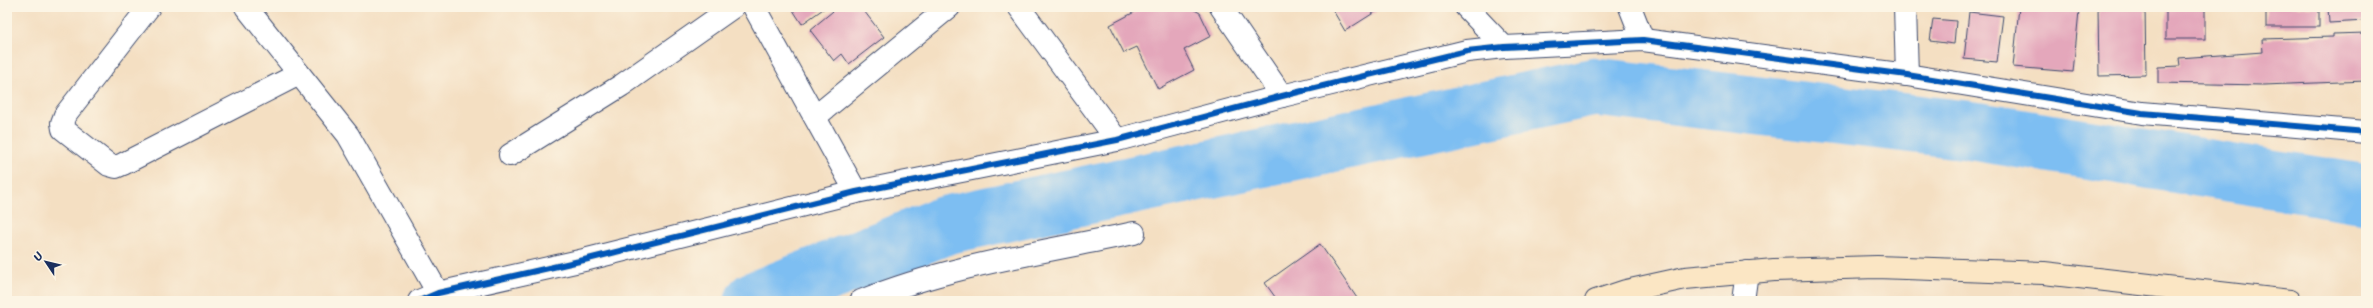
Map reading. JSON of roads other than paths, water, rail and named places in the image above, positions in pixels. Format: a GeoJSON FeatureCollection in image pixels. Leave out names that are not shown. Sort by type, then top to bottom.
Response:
{"type":"FeatureCollection","features":[{"type":"Feature","properties":{"kind":"street"},"geometry":{"type":"LineString","coordinates":[[148,7],[65,115],[62,123],[63,129],[109,165],[116,167],[123,164],[299,74]]}},
{"type":"Feature","properties":{"kind":"street"},"geometry":{"type":"LineString","coordinates":[[246,7],[348,135],[429,297],[856,192],[1117,140],[1282,96],[1467,51],[1504,47],[1643,40],[1908,75],[2142,112],[2366,132]]}},
{"type":"Feature","properties":{"kind":"street"},"geometry":{"type":"LineString","coordinates":[[510,155],[622,85],[733,7]]}},
{"type":"Feature","properties":{"kind":"street"},"geometry":{"type":"LineString","coordinates":[[754,7],[856,192]]}},
{"type":"Feature","properties":{"kind":"street"},"geometry":{"type":"LineString","coordinates":[[815,116],[949,7]]}},
{"type":"Feature","properties":{"kind":"street"},"geometry":{"type":"LineString","coordinates":[[1019,7],[1117,140]]}},
{"type":"Feature","properties":{"kind":"street"},"geometry":{"type":"LineString","coordinates":[[1221,7],[1282,96]]}},
{"type":"Feature","properties":{"kind":"street"},"geometry":{"type":"LineString","coordinates":[[1466,7],[1504,47]]}},
{"type":"Feature","properties":{"kind":"street"},"geometry":{"type":"LineString","coordinates":[[1630,7],[1643,40]]}},
{"type":"Feature","properties":{"kind":"street"},"geometry":{"type":"LineString","coordinates":[[1905,7],[1908,75]]}},
{"type":"Feature","properties":{"kind":"street"},"geometry":{"type":"LineString","coordinates":[[861,301],[890,289],[948,273],[1134,232]]}},
{"type":"Feature","properties":{"kind":"street"},"geometry":{"type":"LineString","coordinates":[[1596,301],[1626,291],[1685,278],[1747,272],[1877,267],[2044,273],[2165,294],[2290,301]]}},
{"type":"Feature","properties":{"kind":"street"},"geometry":{"type":"LineString","coordinates":[[1743,301],[1747,272]]}},
{"type":"Feature","properties":{"kind":"waterway"},"geometry":{"type":"LineString","coordinates":[[754,301],[946,225],[1595,87],[1967,130],[2366,194]]}}]}
